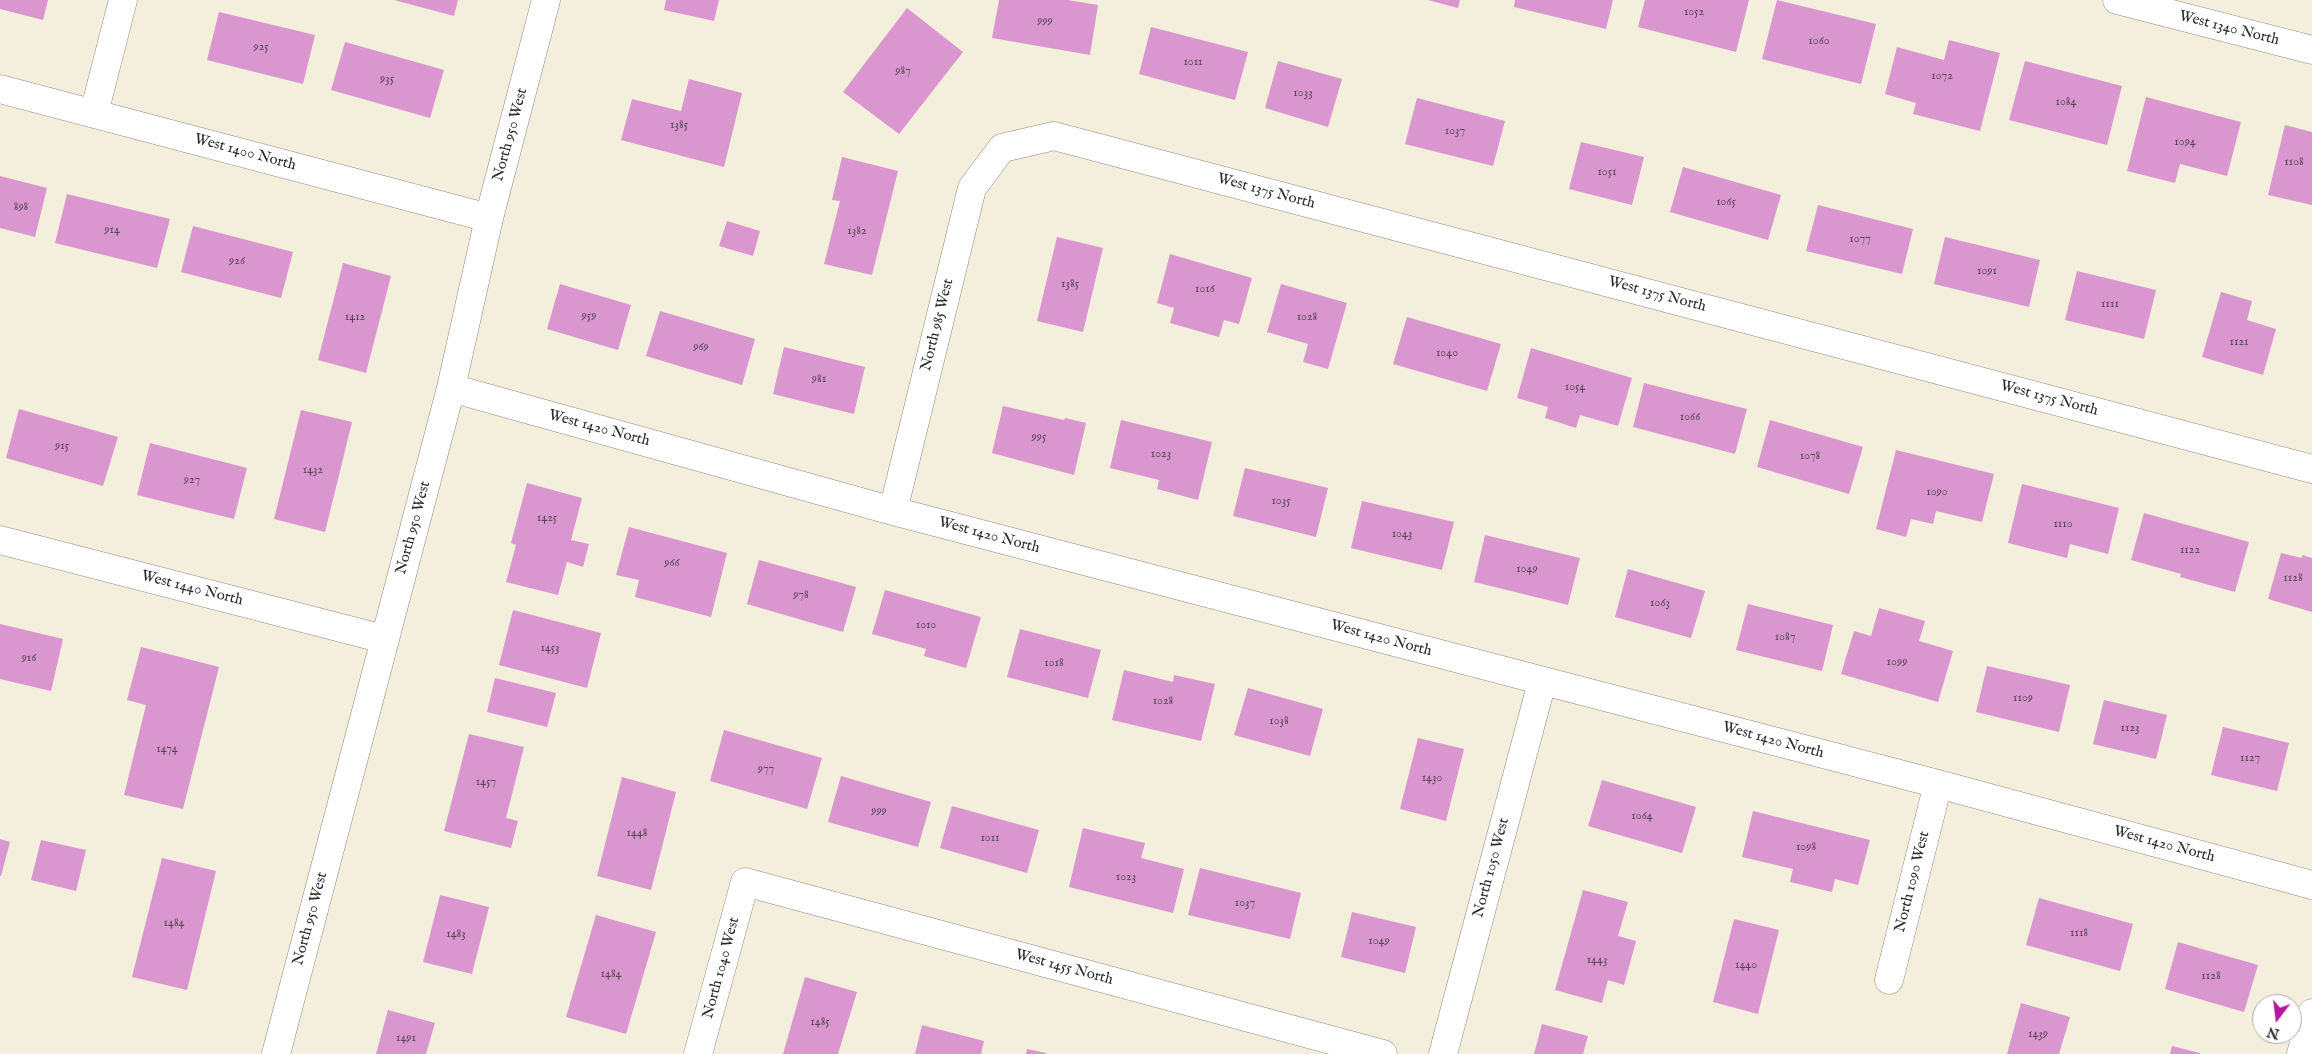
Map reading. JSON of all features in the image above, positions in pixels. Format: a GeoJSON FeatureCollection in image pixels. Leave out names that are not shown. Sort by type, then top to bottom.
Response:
{"type":"FeatureCollection","features":[{"type":"Feature","properties":{"kind":"street"},"geometry":{"type":"LineString","coordinates":[[94,113],[123,0]]}},
{"type":"Feature","properties":{"kind":"street","name":"North 950 West"},"geometry":{"type":"LineString","coordinates":[[276,1054],[451,388],[489,218],[546,0]]}},
{"type":"Feature","properties":{"kind":"street","name":"West 1340 North"},"geometry":{"type":"LineString","coordinates":[[2117,0],[2312,50]]}},
{"type":"Feature","properties":{"kind":"street","name":"West 1400 North"},"geometry":{"type":"LineString","coordinates":[[0,90],[94,113],[489,218]]}},
{"type":"Feature","properties":{"kind":"street","name":"West 1375 North"},"geometry":{"type":"LineString","coordinates":[[1002,148],[1054,136],[2312,469]]}},
{"type":"Feature","properties":{"kind":"street","name":"North 985 West"},"geometry":{"type":"LineString","coordinates":[[893,511],[972,188],[1002,148]]}},
{"type":"Feature","properties":{"kind":"street","name":"West 1420 North"},"geometry":{"type":"LineString","coordinates":[[451,388],[893,511],[1938,784],[2312,885]]}},
{"type":"Feature","properties":{"kind":"street","name":"West 1440 North"},"geometry":{"type":"LineString","coordinates":[[0,540],[384,638]]}},
{"type":"Feature","properties":{"kind":"street","name":"North 1050 West"},"geometry":{"type":"LineString","coordinates":[[1443,1054],[1542,682]]}},
{"type":"Feature","properties":{"kind":"street","name":"North 1090 West"},"geometry":{"type":"LineString","coordinates":[[1889,980],[1938,784]]}},
{"type":"Feature","properties":{"kind":"street","name":"North 1040 West"},"geometry":{"type":"LineString","coordinates":[[698,1054],[745,882]]}},
{"type":"Feature","properties":{"kind":"street","name":"West 1455 North"},"geometry":{"type":"LineString","coordinates":[[745,882],[1383,1054]]}},
{"type":"Feature","properties":{"kind":"street"},"geometry":{"type":"LineString","coordinates":[[2301,1054],[2312,1013]]}},
{"type":"Feature","properties":{"kind":"building"},"geometry":{"type":"Polygon","coordinates":[[[0,0],[48,0],[43,20],[0,9],[0,0]]]}},
{"type":"Feature","properties":{"kind":"building"},"geometry":{"type":"Polygon","coordinates":[[[394,0],[458,0],[454,16],[394,0]]]}},
{"type":"Feature","properties":{"kind":"building"},"geometry":{"type":"Polygon","coordinates":[[[666,0],[719,0],[714,21],[664,10],[666,0]]]}},
{"type":"Feature","properties":{"kind":"building"},"geometry":{"type":"Polygon","coordinates":[[[999,0],[1068,0],[1098,5],[1090,55],[992,38],[999,0]]]}},
{"type":"Feature","properties":{"kind":"building"},"geometry":{"type":"Polygon","coordinates":[[[1428,0],[1460,0],[1458,8],[1428,0]]]}},
{"type":"Feature","properties":{"kind":"building"},"geometry":{"type":"Polygon","coordinates":[[[1515,0],[1613,0],[1606,29],[1514,7],[1515,0]]]}},
{"type":"Feature","properties":{"kind":"building"},"geometry":{"type":"Polygon","coordinates":[[[1645,0],[1749,0],[1736,52],[1638,27],[1645,0]]]}},
{"type":"Feature","properties":{"kind":"building"},"geometry":{"type":"Polygon","coordinates":[[[1777,0],[1876,24],[1861,84],[1762,59],[1777,0]]]}},
{"type":"Feature","properties":{"kind":"building"},"geometry":{"type":"Polygon","coordinates":[[[907,8],[963,52],[899,134],[843,92],[907,8]]]}},
{"type":"Feature","properties":{"kind":"building"},"geometry":{"type":"Polygon","coordinates":[[[219,12],[315,35],[303,84],[207,60],[219,12]]]}},
{"type":"Feature","properties":{"kind":"building"},"geometry":{"type":"Polygon","coordinates":[[[1151,27],[1248,52],[1235,100],[1139,74],[1151,27]]]}},
{"type":"Feature","properties":{"kind":"building"},"geometry":{"type":"Polygon","coordinates":[[[1949,40],[2000,53],[1980,131],[1913,114],[1916,103],[1885,94],[1897,47],[1944,60],[1949,40]]]}},
{"type":"Feature","properties":{"kind":"building"},"geometry":{"type":"Polygon","coordinates":[[[345,42],[444,70],[430,118],[331,90],[345,42]]]}},
{"type":"Feature","properties":{"kind":"building"},"geometry":{"type":"Polygon","coordinates":[[[1278,61],[1342,79],[1328,127],[1265,108],[1278,61]]]}},
{"type":"Feature","properties":{"kind":"building"},"geometry":{"type":"Polygon","coordinates":[[[2025,61],[2122,86],[2107,145],[2009,120],[2025,61]]]}},
{"type":"Feature","properties":{"kind":"building"},"geometry":{"type":"Polygon","coordinates":[[[689,79],[742,93],[724,167],[621,140],[632,99],[681,111],[689,79]]]}},
{"type":"Feature","properties":{"kind":"building"},"geometry":{"type":"Polygon","coordinates":[[[2146,97],[2241,122],[2227,176],[2180,164],[2175,183],[2127,171],[2146,97]]]}},
{"type":"Feature","properties":{"kind":"building"},"geometry":{"type":"Polygon","coordinates":[[[1417,98],[1505,121],[1493,166],[1405,144],[1417,98]]]}},
{"type":"Feature","properties":{"kind":"building"},"geometry":{"type":"Polygon","coordinates":[[[2285,125],[2312,132],[2312,205],[2268,195],[2285,125]]]}},
{"type":"Feature","properties":{"kind":"building"},"geometry":{"type":"Polygon","coordinates":[[[1581,142],[1644,157],[1632,205],[1569,189],[1581,142]]]}},
{"type":"Feature","properties":{"kind":"building"},"geometry":{"type":"Polygon","coordinates":[[[842,157],[898,171],[872,275],[824,264],[840,201],[832,200],[842,157]]]}},
{"type":"Feature","properties":{"kind":"building"},"geometry":{"type":"Polygon","coordinates":[[[1683,167],[1781,195],[1768,240],[1670,212],[1683,167]]]}},
{"type":"Feature","properties":{"kind":"building"},"geometry":{"type":"Polygon","coordinates":[[[0,176],[47,188],[35,237],[0,228],[0,176]]]}},
{"type":"Feature","properties":{"kind":"building"},"geometry":{"type":"Polygon","coordinates":[[[67,194],[170,219],[157,268],[55,243],[67,194]]]}},
{"type":"Feature","properties":{"kind":"building"},"geometry":{"type":"Polygon","coordinates":[[[1818,205],[1913,229],[1902,274],[1806,251],[1818,205]]]}},
{"type":"Feature","properties":{"kind":"building"},"geometry":{"type":"Polygon","coordinates":[[[727,221],[760,231],[753,256],[719,246],[727,221]]]}},
{"type":"Feature","properties":{"kind":"building"},"geometry":{"type":"Polygon","coordinates":[[[193,226],[293,252],[281,298],[181,272],[193,226]]]}},
{"type":"Feature","properties":{"kind":"building"},"geometry":{"type":"Polygon","coordinates":[[[1057,237],[1103,248],[1083,332],[1037,321],[1057,237]]]}},
{"type":"Feature","properties":{"kind":"building"},"geometry":{"type":"Polygon","coordinates":[[[1945,237],[2040,260],[2029,307],[1934,284],[1945,237]]]}},
{"type":"Feature","properties":{"kind":"building"},"geometry":{"type":"Polygon","coordinates":[[[1170,254],[1252,278],[1239,324],[1224,320],[1219,337],[1170,323],[1174,308],[1157,303],[1170,254]]]}},
{"type":"Feature","properties":{"kind":"building"},"geometry":{"type":"Polygon","coordinates":[[[343,263],[391,276],[366,373],[318,360],[343,263]]]}},
{"type":"Feature","properties":{"kind":"building"},"geometry":{"type":"Polygon","coordinates":[[[2077,271],[2156,290],[2144,339],[2065,320],[2077,271]]]}},
{"type":"Feature","properties":{"kind":"building"},"geometry":{"type":"Polygon","coordinates":[[[560,284],[631,305],[618,350],[547,329],[560,284]]]}},
{"type":"Feature","properties":{"kind":"building"},"geometry":{"type":"Polygon","coordinates":[[[1281,284],[1347,303],[1328,369],[1303,362],[1308,344],[1267,332],[1281,284]]]}},
{"type":"Feature","properties":{"kind":"building"},"geometry":{"type":"Polygon","coordinates":[[[2221,292],[2252,301],[2247,320],[2276,329],[2263,375],[2202,357],[2221,292]]]}},
{"type":"Feature","properties":{"kind":"building"},"geometry":{"type":"Polygon","coordinates":[[[660,311],[755,339],[742,385],[646,356],[660,311]]]}},
{"type":"Feature","properties":{"kind":"building"},"geometry":{"type":"Polygon","coordinates":[[[1407,317],[1501,344],[1487,391],[1393,364],[1407,317]]]}},
{"type":"Feature","properties":{"kind":"building"},"geometry":{"type":"Polygon","coordinates":[[[784,347],[865,367],[854,414],[773,394],[784,347]]]}},
{"type":"Feature","properties":{"kind":"building"},"geometry":{"type":"Polygon","coordinates":[[[1531,348],[1632,378],[1618,426],[1580,415],[1576,428],[1545,418],[1548,407],[1517,398],[1531,348]]]}},
{"type":"Feature","properties":{"kind":"building"},"geometry":{"type":"Polygon","coordinates":[[[1644,383],[1747,409],[1735,454],[1633,427],[1644,383]]]}},
{"type":"Feature","properties":{"kind":"building"},"geometry":{"type":"Polygon","coordinates":[[[1003,406],[1086,423],[1074,475],[992,453],[1003,406]]]}},
{"type":"Feature","properties":{"kind":"building"},"geometry":{"type":"Polygon","coordinates":[[[19,409],[118,437],[103,486],[6,458],[19,409]]]}},
{"type":"Feature","properties":{"kind":"building"},"geometry":{"type":"Polygon","coordinates":[[[301,410],[352,422],[325,532],[274,519],[301,410]]]}},
{"type":"Feature","properties":{"kind":"building"},"geometry":{"type":"Polygon","coordinates":[[[1121,420],[1212,442],[1198,500],[1157,489],[1159,480],[1110,468],[1121,420]]]}},
{"type":"Feature","properties":{"kind":"building"},"geometry":{"type":"Polygon","coordinates":[[[1770,420],[1863,447],[1849,494],[1757,467],[1770,420]]]}},
{"type":"Feature","properties":{"kind":"building"},"geometry":{"type":"Polygon","coordinates":[[[150,443],[247,468],[234,519],[137,495],[150,443]]]}},
{"type":"Feature","properties":{"kind":"building"},"geometry":{"type":"Polygon","coordinates":[[[1896,450],[1994,474],[1982,522],[1936,511],[1933,524],[1911,519],[1906,537],[1876,529],[1896,450]]]}},
{"type":"Feature","properties":{"kind":"building"},"geometry":{"type":"Polygon","coordinates":[[[1245,468],[1328,488],[1316,537],[1233,516],[1245,468]]]}},
{"type":"Feature","properties":{"kind":"building"},"geometry":{"type":"Polygon","coordinates":[[[527,483],[582,498],[571,540],[589,544],[583,567],[567,562],[558,595],[506,582],[516,545],[511,543],[527,483]]]}},
{"type":"Feature","properties":{"kind":"building"},"geometry":{"type":"Polygon","coordinates":[[[2022,484],[2119,508],[2108,554],[2070,544],[2067,558],[2008,543],[2022,484]]]}},
{"type":"Feature","properties":{"kind":"building"},"geometry":{"type":"Polygon","coordinates":[[[1362,501],[1454,522],[1442,570],[1351,548],[1362,501]]]}},
{"type":"Feature","properties":{"kind":"building"},"geometry":{"type":"Polygon","coordinates":[[[2144,513],[2249,542],[2235,592],[2180,577],[2181,574],[2131,560],[2144,513]]]}},
{"type":"Feature","properties":{"kind":"building"},"geometry":{"type":"Polygon","coordinates":[[[629,527],[727,553],[711,617],[635,597],[639,580],[616,575],[629,527]]]}},
{"type":"Feature","properties":{"kind":"building"},"geometry":{"type":"Polygon","coordinates":[[[1485,535],[1580,558],[1568,605],[1474,582],[1485,535]]]}},
{"type":"Feature","properties":{"kind":"building"},"geometry":{"type":"Polygon","coordinates":[[[2281,553],[2302,558],[2302,555],[2312,558],[2312,612],[2268,599],[2281,553]]]}},
{"type":"Feature","properties":{"kind":"building"},"geometry":{"type":"Polygon","coordinates":[[[759,560],[856,587],[843,632],[747,604],[759,560]]]}},
{"type":"Feature","properties":{"kind":"building"},"geometry":{"type":"Polygon","coordinates":[[[1628,569],[1705,591],[1691,638],[1615,617],[1628,569]]]}},
{"type":"Feature","properties":{"kind":"building"},"geometry":{"type":"Polygon","coordinates":[[[885,590],[981,617],[966,668],[924,656],[926,649],[872,634],[885,590]]]}},
{"type":"Feature","properties":{"kind":"building"},"geometry":{"type":"Polygon","coordinates":[[[1748,604],[1833,625],[1822,671],[1736,650],[1748,604]]]}},
{"type":"Feature","properties":{"kind":"building"},"geometry":{"type":"Polygon","coordinates":[[[1879,608],[1925,621],[1919,641],[1953,651],[1938,702],[1841,674],[1854,631],[1871,636],[1879,608]]]}},
{"type":"Feature","properties":{"kind":"building"},"geometry":{"type":"Polygon","coordinates":[[[513,610],[601,633],[587,688],[499,665],[513,610]]]}},
{"type":"Feature","properties":{"kind":"building"},"geometry":{"type":"Polygon","coordinates":[[[0,624],[63,639],[51,691],[0,679],[0,624]]]}},
{"type":"Feature","properties":{"kind":"building"},"geometry":{"type":"Polygon","coordinates":[[[1020,629],[1101,650],[1088,698],[1007,677],[1020,629]]]}},
{"type":"Feature","properties":{"kind":"building"},"geometry":{"type":"Polygon","coordinates":[[[141,647],[219,667],[183,809],[124,795],[146,705],[127,700],[141,647]]]}},
{"type":"Feature","properties":{"kind":"building"},"geometry":{"type":"Polygon","coordinates":[[[1987,666],[2070,685],[2059,732],[1976,712],[1987,666]]]}},
{"type":"Feature","properties":{"kind":"building"},"geometry":{"type":"Polygon","coordinates":[[[1124,670],[1173,682],[1174,675],[1215,684],[1201,741],[1112,720],[1124,670]]]}},
{"type":"Feature","properties":{"kind":"building"},"geometry":{"type":"Polygon","coordinates":[[[495,678],[556,693],[547,727],[487,712],[495,678]]]}},
{"type":"Feature","properties":{"kind":"building"},"geometry":{"type":"Polygon","coordinates":[[[1248,688],[1323,709],[1310,756],[1234,735],[1248,688]]]}},
{"type":"Feature","properties":{"kind":"building"},"geometry":{"type":"Polygon","coordinates":[[[2104,700],[2167,715],[2156,759],[2093,744],[2104,700]]]}},
{"type":"Feature","properties":{"kind":"building"},"geometry":{"type":"Polygon","coordinates":[[[2223,727],[2289,743],[2277,791],[2211,775],[2223,727]]]}},
{"type":"Feature","properties":{"kind":"building"},"geometry":{"type":"Polygon","coordinates":[[[724,730],[822,758],[807,809],[710,781],[724,730]]]}},
{"type":"Feature","properties":{"kind":"building"},"geometry":{"type":"Polygon","coordinates":[[[469,734],[524,747],[506,818],[518,821],[511,848],[444,831],[469,734]]]}},
{"type":"Feature","properties":{"kind":"building"},"geometry":{"type":"Polygon","coordinates":[[[1418,738],[1464,749],[1446,821],[1400,809],[1418,738]]]}},
{"type":"Feature","properties":{"kind":"building"},"geometry":{"type":"Polygon","coordinates":[[[841,776],[931,802],[918,847],[828,822],[841,776]]]}},
{"type":"Feature","properties":{"kind":"building"},"geometry":{"type":"Polygon","coordinates":[[[622,777],[676,792],[651,890],[597,876],[622,777]]]}},
{"type":"Feature","properties":{"kind":"building"},"geometry":{"type":"Polygon","coordinates":[[[1602,780],[1696,807],[1682,853],[1588,826],[1602,780]]]}},
{"type":"Feature","properties":{"kind":"building"},"geometry":{"type":"Polygon","coordinates":[[[952,806],[1039,830],[1027,873],[940,848],[952,806]]]}},
{"type":"Feature","properties":{"kind":"building"},"geometry":{"type":"Polygon","coordinates":[[[1753,811],[1870,840],[1858,885],[1835,879],[1832,892],[1790,882],[1793,869],[1742,857],[1753,811]]]}},
{"type":"Feature","properties":{"kind":"building"},"geometry":{"type":"Polygon","coordinates":[[[1083,828],[1145,843],[1141,858],[1184,869],[1173,913],[1069,887],[1083,828]]]}},
{"type":"Feature","properties":{"kind":"building"},"geometry":{"type":"Polygon","coordinates":[[[0,839],[10,842],[1,876],[0,876],[0,839]]]}},
{"type":"Feature","properties":{"kind":"building"},"geometry":{"type":"Polygon","coordinates":[[[41,840],[86,850],[76,891],[31,880],[41,840]]]}},
{"type":"Feature","properties":{"kind":"building"},"geometry":{"type":"Polygon","coordinates":[[[162,858],[216,871],[187,990],[132,977],[162,858]]]}},
{"type":"Feature","properties":{"kind":"building"},"geometry":{"type":"Polygon","coordinates":[[[1200,868],[1301,893],[1290,939],[1188,915],[1200,868]]]}},
{"type":"Feature","properties":{"kind":"building"},"geometry":{"type":"Polygon","coordinates":[[[1583,890],[1628,902],[1618,936],[1636,941],[1624,985],[1608,980],[1602,1003],[1555,990],[1583,890]]]}},
{"type":"Feature","properties":{"kind":"building"},"geometry":{"type":"Polygon","coordinates":[[[440,895],[489,907],[472,974],[423,962],[440,895]]]}},
{"type":"Feature","properties":{"kind":"building"},"geometry":{"type":"Polygon","coordinates":[[[2039,898],[2133,924],[2120,971],[2026,945],[2039,898]]]}},
{"type":"Feature","properties":{"kind":"building"},"geometry":{"type":"Polygon","coordinates":[[[1352,912],[1416,927],[1405,973],[1341,957],[1352,912]]]}},
{"type":"Feature","properties":{"kind":"building"},"geometry":{"type":"Polygon","coordinates":[[[596,915],[656,932],[626,1034],[566,1017],[596,915]]]}},
{"type":"Feature","properties":{"kind":"building"},"geometry":{"type":"Polygon","coordinates":[[[1734,919],[1779,930],[1758,1014],[1713,1002],[1734,919]]]}},
{"type":"Feature","properties":{"kind":"building"},"geometry":{"type":"Polygon","coordinates":[[[2178,942],[2258,965],[2244,1012],[2165,989],[2178,942]]]}},
{"type":"Feature","properties":{"kind":"building"},"geometry":{"type":"Polygon","coordinates":[[[805,977],[857,992],[838,1054],[783,1054],[805,977]]]}},
{"type":"Feature","properties":{"kind":"building"},"geometry":{"type":"Polygon","coordinates":[[[2021,1003],[2070,1017],[2059,1054],[2007,1054],[2021,1003]]]}},
{"type":"Feature","properties":{"kind":"building"},"geometry":{"type":"Polygon","coordinates":[[[388,1010],[435,1023],[426,1054],[376,1054],[388,1010]]]}},
{"type":"Feature","properties":{"kind":"building"},"geometry":{"type":"Polygon","coordinates":[[[1542,1024],[1588,1036],[1583,1054],[1534,1054],[1542,1024]]]}},
{"type":"Feature","properties":{"kind":"building"},"geometry":{"type":"Polygon","coordinates":[[[922,1025],[984,1041],[981,1054],[915,1054],[922,1025]]]}},
{"type":"Feature","properties":{"kind":"building"},"geometry":{"type":"Polygon","coordinates":[[[2172,1046],[2200,1053],[2200,1054],[2170,1054],[2172,1046]]]}},
{"type":"Feature","properties":{"kind":"building"},"geometry":{"type":"Polygon","coordinates":[[[1027,1049],[1046,1053],[1046,1054],[1026,1054],[1027,1049]]]}}]}
